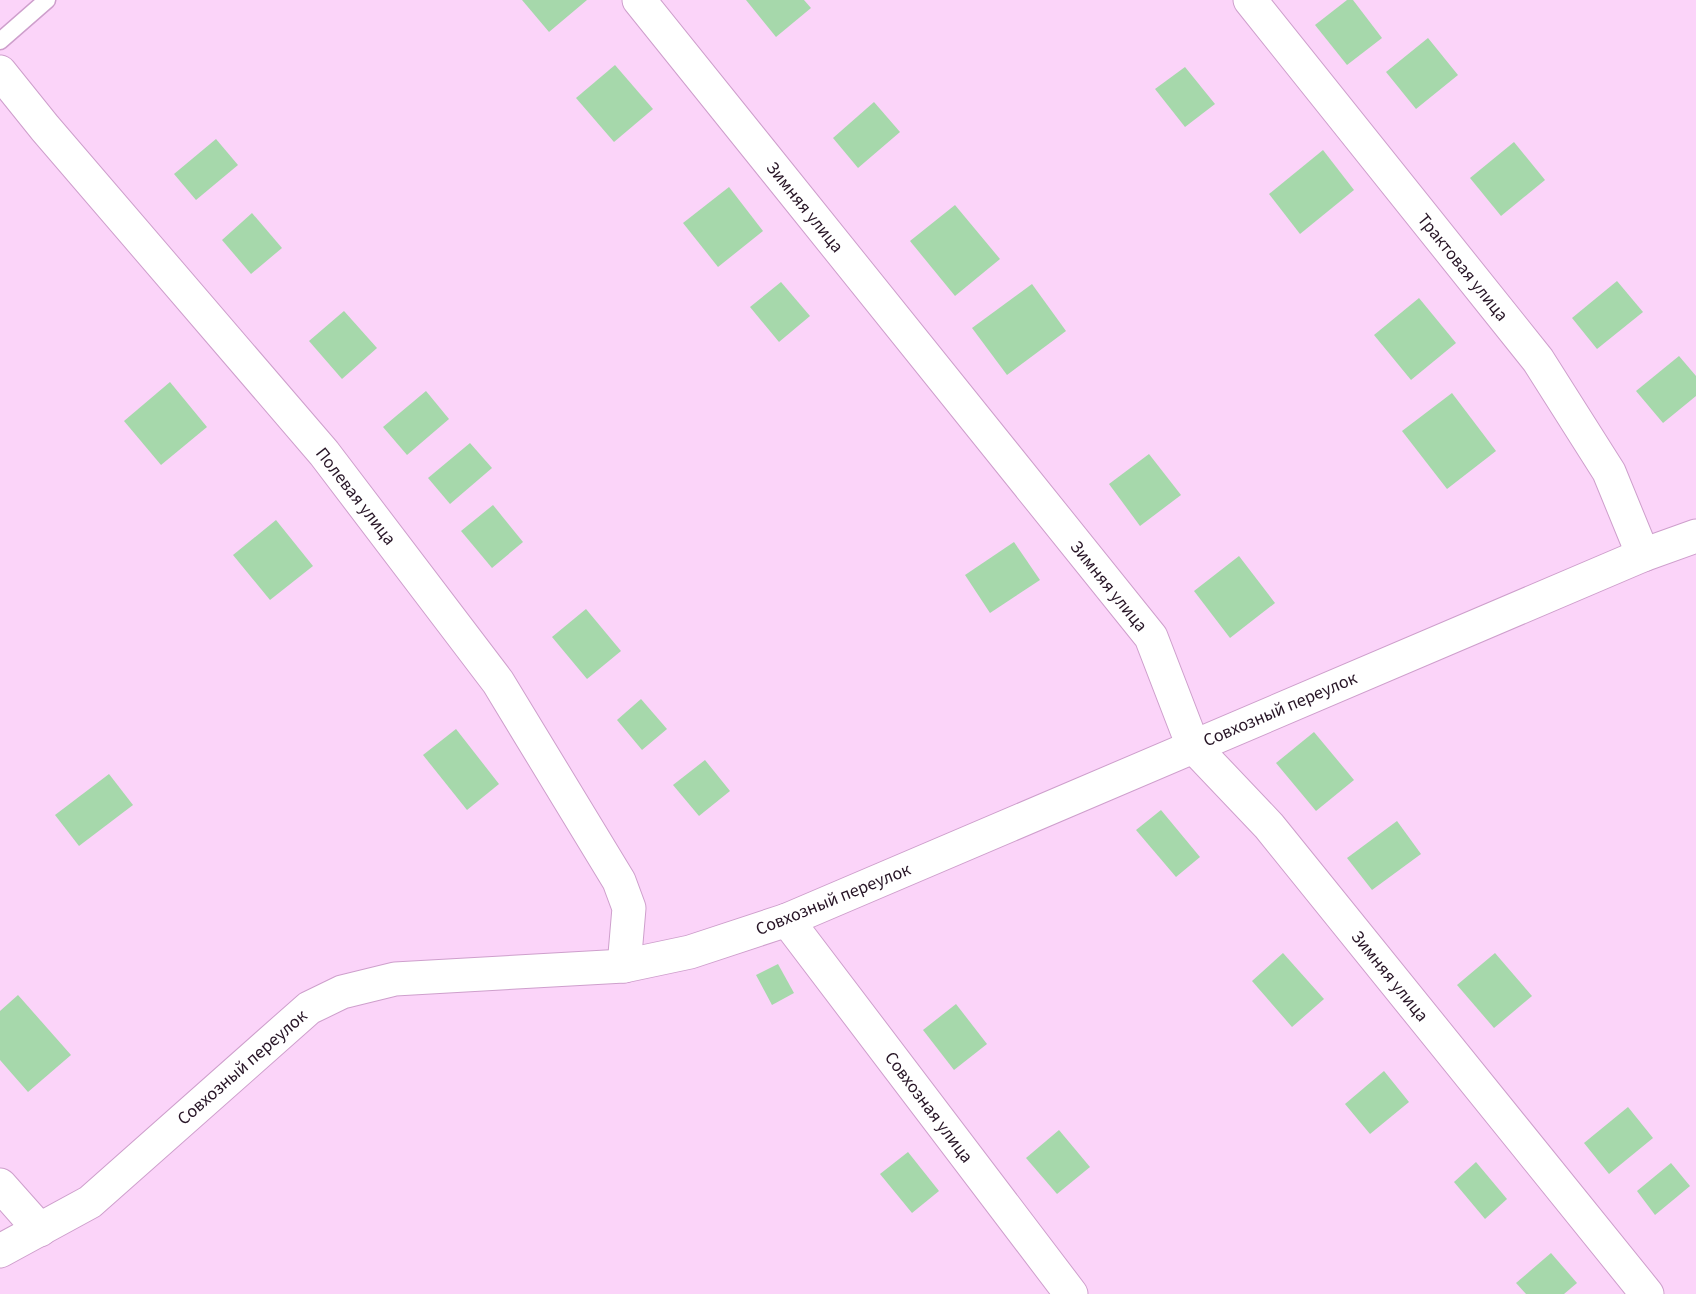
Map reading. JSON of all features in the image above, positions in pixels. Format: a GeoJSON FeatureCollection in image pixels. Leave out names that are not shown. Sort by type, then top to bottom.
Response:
{"type":"FeatureCollection","features":[{"type":"Feature","properties":{"kind":"street","name":"Зимняя улица"},"geometry":{"type":"LineString","coordinates":[[639,0],[1151,637],[1193,746],[1269,826],[1647,1294]]}},
{"type":"Feature","properties":{"kind":"street","name":"Трактовая улица"},"geometry":{"type":"LineString","coordinates":[[1250,0],[1538,360],[1609,472],[1643,555]]}},
{"type":"Feature","properties":{"kind":"street","name":"Полевая улица"},"geometry":{"type":"LineString","coordinates":[[0,72],[45,128],[324,453],[498,682],[620,881],[628,908],[624,966]]}},
{"type":"Feature","properties":{"kind":"street","name":"Совхозный переулок"},"geometry":{"type":"LineString","coordinates":[[0,1251],[90,1202],[309,1008],[342,992],[396,979],[624,966],[690,952],[787,920],[1643,555],[1696,536]]}},
{"type":"Feature","properties":{"kind":"street","name":"Совхозная улица"},"geometry":{"type":"LineString","coordinates":[[787,920],[1071,1294]]}},
{"type":"Feature","properties":{"kind":"street"},"geometry":{"type":"LineString","coordinates":[[0,1185],[40,1230]]}},
{"type":"Feature","properties":{"kind":"lane"},"geometry":{"type":"LineString","coordinates":[[0,41],[47,0]]}},
{"type":"Feature","properties":{"kind":"building"},"geometry":{"type":"Polygon","coordinates":[[[522,0],[587,0],[549,32],[522,0]]]}},
{"type":"Feature","properties":{"kind":"building"},"geometry":{"type":"Polygon","coordinates":[[[746,0],[804,0],[811,8],[776,37],[746,0]]]}},
{"type":"Feature","properties":{"kind":"building"},"geometry":{"type":"Polygon","coordinates":[[[1347,0],[1353,0],[1382,38],[1347,65],[1315,25],[1347,0]]]}},
{"type":"Feature","properties":{"kind":"building"},"geometry":{"type":"Polygon","coordinates":[[[1428,38],[1458,75],[1416,109],[1386,72],[1428,38]]]}},
{"type":"Feature","properties":{"kind":"building"},"geometry":{"type":"Polygon","coordinates":[[[615,65],[653,109],[614,142],[576,98],[615,65]]]}},
{"type":"Feature","properties":{"kind":"building"},"geometry":{"type":"Polygon","coordinates":[[[1185,67],[1215,104],[1185,127],[1155,89],[1185,67]]]}},
{"type":"Feature","properties":{"kind":"building"},"geometry":{"type":"Polygon","coordinates":[[[874,102],[900,132],[858,168],[833,138],[874,102]]]}},
{"type":"Feature","properties":{"kind":"building"},"geometry":{"type":"Polygon","coordinates":[[[216,139],[238,165],[196,200],[174,174],[216,139]]]}},
{"type":"Feature","properties":{"kind":"building"},"geometry":{"type":"Polygon","coordinates":[[[1514,142],[1545,180],[1501,216],[1470,178],[1514,142]]]}},
{"type":"Feature","properties":{"kind":"building"},"geometry":{"type":"Polygon","coordinates":[[[1323,150],[1354,190],[1300,234],[1269,194],[1323,150]]]}},
{"type":"Feature","properties":{"kind":"building"},"geometry":{"type":"Polygon","coordinates":[[[729,187],[763,231],[718,267],[683,223],[729,187]]]}},
{"type":"Feature","properties":{"kind":"building"},"geometry":{"type":"Polygon","coordinates":[[[955,205],[1000,259],[955,296],[910,241],[955,205]]]}},
{"type":"Feature","properties":{"kind":"building"},"geometry":{"type":"Polygon","coordinates":[[[252,213],[282,248],[251,274],[222,240],[252,213]]]}},
{"type":"Feature","properties":{"kind":"building"},"geometry":{"type":"Polygon","coordinates":[[[1617,281],[1643,312],[1597,349],[1572,318],[1617,281]]]}},
{"type":"Feature","properties":{"kind":"building"},"geometry":{"type":"Polygon","coordinates":[[[781,282],[810,316],[779,342],[750,307],[781,282]]]}},
{"type":"Feature","properties":{"kind":"building"},"geometry":{"type":"Polygon","coordinates":[[[1032,284],[1066,331],[1007,375],[972,328],[1032,284]]]}},
{"type":"Feature","properties":{"kind":"building"},"geometry":{"type":"Polygon","coordinates":[[[1419,298],[1456,343],[1411,380],[1374,335],[1419,298]]]}},
{"type":"Feature","properties":{"kind":"building"},"geometry":{"type":"Polygon","coordinates":[[[344,311],[377,348],[342,379],[309,341],[344,311]]]}},
{"type":"Feature","properties":{"kind":"building"},"geometry":{"type":"Polygon","coordinates":[[[1679,356],[1696,376],[1696,396],[1663,423],[1636,391],[1679,356]]]}},
{"type":"Feature","properties":{"kind":"building"},"geometry":{"type":"Polygon","coordinates":[[[170,382],[207,427],[161,465],[124,421],[170,382]]]}},
{"type":"Feature","properties":{"kind":"building"},"geometry":{"type":"Polygon","coordinates":[[[426,391],[449,419],[407,455],[383,427],[426,391]]]}},
{"type":"Feature","properties":{"kind":"building"},"geometry":{"type":"Polygon","coordinates":[[[1452,393],[1496,451],[1447,489],[1402,431],[1452,393]]]}},
{"type":"Feature","properties":{"kind":"building"},"geometry":{"type":"Polygon","coordinates":[[[470,443],[492,468],[450,504],[428,478],[470,443]]]}},
{"type":"Feature","properties":{"kind":"building"},"geometry":{"type":"Polygon","coordinates":[[[1149,454],[1181,495],[1140,526],[1109,484],[1149,454]]]}},
{"type":"Feature","properties":{"kind":"building"},"geometry":{"type":"Polygon","coordinates":[[[493,505],[523,542],[492,568],[461,531],[493,505]]]}},
{"type":"Feature","properties":{"kind":"building"},"geometry":{"type":"Polygon","coordinates":[[[276,520],[313,566],[270,600],[233,555],[276,520]]]}},
{"type":"Feature","properties":{"kind":"building"},"geometry":{"type":"Polygon","coordinates":[[[1014,542],[1040,580],[990,613],[965,575],[1014,542]]]}},
{"type":"Feature","properties":{"kind":"building"},"geometry":{"type":"Polygon","coordinates":[[[1239,556],[1275,603],[1230,638],[1194,591],[1239,556]]]}},
{"type":"Feature","properties":{"kind":"building"},"geometry":{"type":"Polygon","coordinates":[[[586,609],[621,651],[587,679],[552,637],[586,609]]]}},
{"type":"Feature","properties":{"kind":"building"},"geometry":{"type":"Polygon","coordinates":[[[641,699],[667,729],[642,750],[617,720],[641,699]]]}},
{"type":"Feature","properties":{"kind":"building"},"geometry":{"type":"Polygon","coordinates":[[[456,729],[499,784],[467,810],[423,755],[456,729]]]}},
{"type":"Feature","properties":{"kind":"building"},"geometry":{"type":"Polygon","coordinates":[[[1314,732],[1354,780],[1316,811],[1276,763],[1314,732]]]}},
{"type":"Feature","properties":{"kind":"building"},"geometry":{"type":"Polygon","coordinates":[[[705,760],[730,791],[699,816],[673,785],[705,760]]]}},
{"type":"Feature","properties":{"kind":"building"},"geometry":{"type":"Polygon","coordinates":[[[109,774],[133,805],[79,846],[55,815],[109,774]]]}},
{"type":"Feature","properties":{"kind":"building"},"geometry":{"type":"Polygon","coordinates":[[[1161,810],[1200,857],[1176,877],[1136,830],[1161,810]]]}},
{"type":"Feature","properties":{"kind":"building"},"geometry":{"type":"Polygon","coordinates":[[[1397,821],[1421,854],[1372,890],[1347,858],[1397,821]]]}},
{"type":"Feature","properties":{"kind":"building"},"geometry":{"type":"Polygon","coordinates":[[[1283,953],[1324,999],[1292,1027],[1252,981],[1283,953]]]}},
{"type":"Feature","properties":{"kind":"building"},"geometry":{"type":"Polygon","coordinates":[[[1495,953],[1532,996],[1494,1028],[1457,985],[1495,953]]]}},
{"type":"Feature","properties":{"kind":"building"},"geometry":{"type":"Polygon","coordinates":[[[778,964],[794,993],[772,1005],[756,975],[778,964]]]}},
{"type":"Feature","properties":{"kind":"building"},"geometry":{"type":"Polygon","coordinates":[[[18,995],[71,1055],[28,1092],[0,1060],[0,1011],[18,995]]]}},
{"type":"Feature","properties":{"kind":"building"},"geometry":{"type":"Polygon","coordinates":[[[956,1004],[987,1044],[954,1070],[923,1030],[956,1004]]]}},
{"type":"Feature","properties":{"kind":"building"},"geometry":{"type":"Polygon","coordinates":[[[1384,1071],[1409,1102],[1370,1134],[1345,1104],[1384,1071]]]}},
{"type":"Feature","properties":{"kind":"building"},"geometry":{"type":"Polygon","coordinates":[[[1628,1107],[1653,1138],[1609,1174],[1584,1143],[1628,1107]]]}},
{"type":"Feature","properties":{"kind":"building"},"geometry":{"type":"Polygon","coordinates":[[[1059,1130],[1090,1167],[1057,1194],[1026,1158],[1059,1130]]]}},
{"type":"Feature","properties":{"kind":"building"},"geometry":{"type":"Polygon","coordinates":[[[908,1152],[939,1191],[912,1213],[880,1174],[908,1152]]]}},
{"type":"Feature","properties":{"kind":"building"},"geometry":{"type":"Polygon","coordinates":[[[1476,1162],[1507,1199],[1485,1219],[1454,1182],[1476,1162]]]}},
{"type":"Feature","properties":{"kind":"building"},"geometry":{"type":"Polygon","coordinates":[[[1671,1163],[1690,1186],[1655,1215],[1637,1191],[1671,1163]]]}},
{"type":"Feature","properties":{"kind":"building"},"geometry":{"type":"Polygon","coordinates":[[[1551,1253],[1577,1283],[1564,1294],[1526,1294],[1516,1283],[1551,1253]]]}}]}
